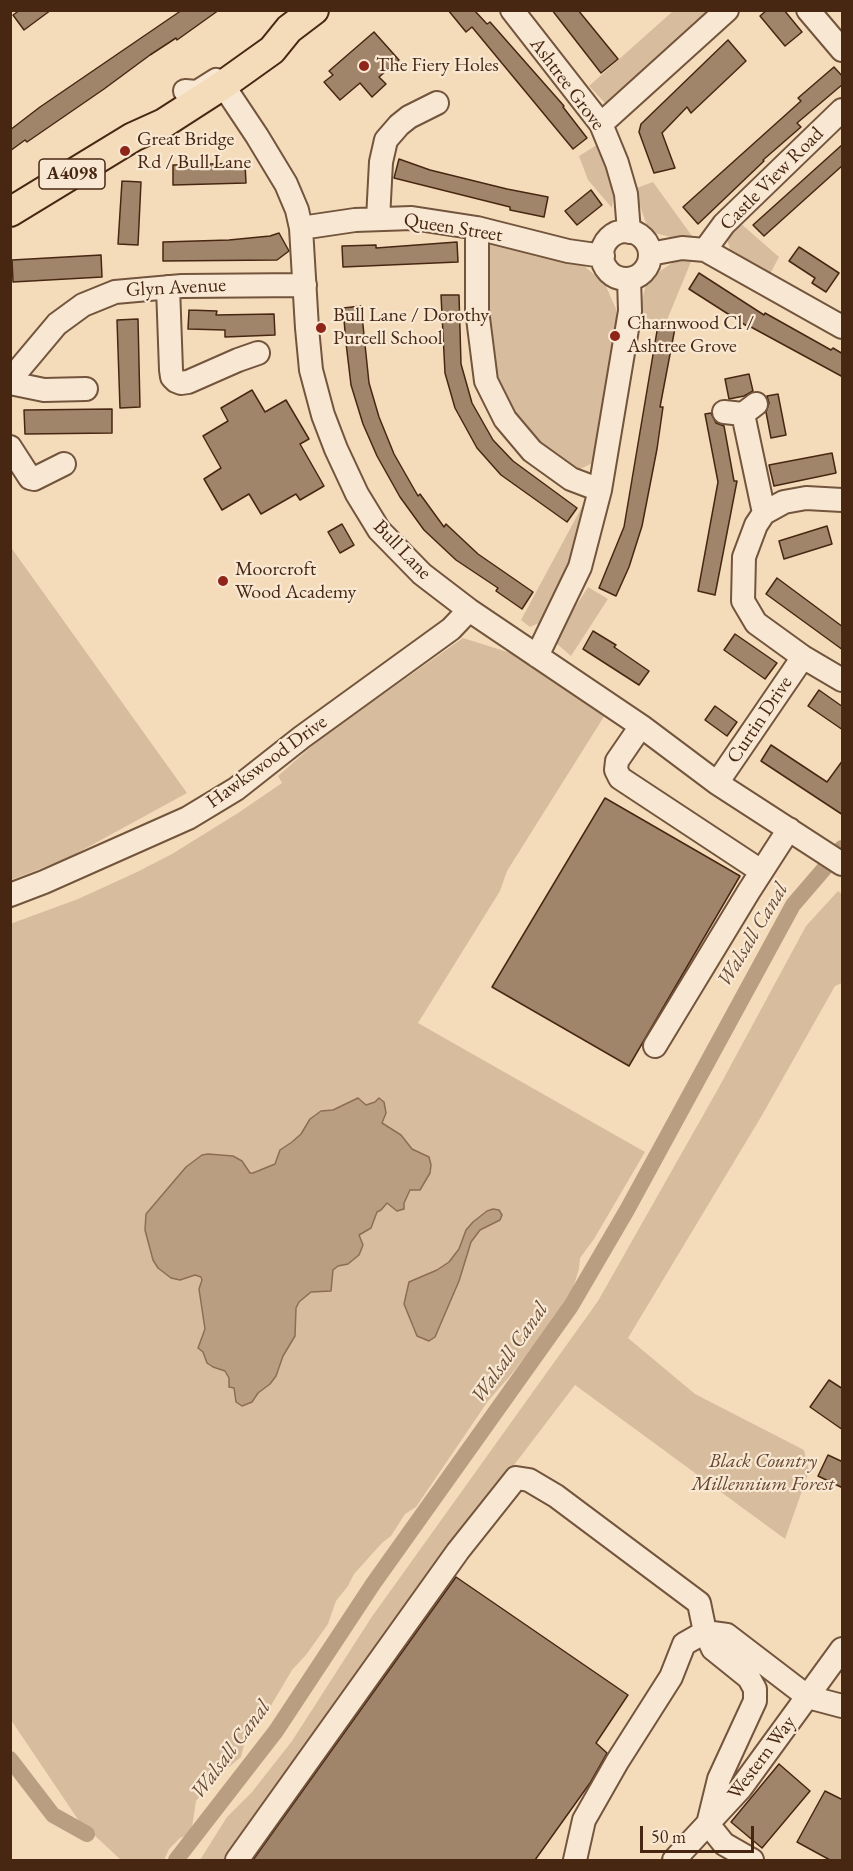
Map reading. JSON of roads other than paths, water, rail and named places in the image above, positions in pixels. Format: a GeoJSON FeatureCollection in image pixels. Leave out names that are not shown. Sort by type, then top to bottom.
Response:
{"type":"FeatureCollection","features":[{"type":"Feature","properties":{"kind":"main road","name":"A4098"},"geometry":{"type":"LineString","coordinates":[[133,136],[163,106],[185,92],[272,50],[289,28],[314,10]]}},
{"type":"Feature","properties":{"kind":"main road","name":"A4098"},"geometry":{"type":"LineString","coordinates":[[10,212],[133,136],[164,123],[226,73]]}},
{"type":"Feature","properties":{"kind":"street","name":"Ashtree Grove"},"geometry":{"type":"LineString","coordinates":[[512,10],[601,124],[617,163],[626,194],[629,232]]}},
{"type":"Feature","properties":{"kind":"street"},"geometry":{"type":"LineString","coordinates":[[601,124],[727,10]]}},
{"type":"Feature","properties":{"kind":"street"},"geometry":{"type":"LineString","coordinates":[[808,10],[843,50]]}},
{"type":"Feature","properties":{"kind":"street","name":"Bull Lane"},"geometry":{"type":"LineString","coordinates":[[226,73],[257,136],[286,184],[297,210],[301,228],[311,370],[329,434],[357,494],[379,530],[422,574],[469,610],[641,726],[717,783],[843,864]]}},
{"type":"Feature","properties":{"kind":"street"},"geometry":{"type":"LineString","coordinates":[[378,219],[381,162],[386,140],[409,117],[437,103]]}},
{"type":"Feature","properties":{"kind":"street","name":"Castle View Road"},"geometry":{"type":"LineString","coordinates":[[705,250],[724,224],[843,110]]}},
{"type":"Feature","properties":{"kind":"street","name":"Queen Street"},"geometry":{"type":"LineString","coordinates":[[301,228],[355,220],[411,218],[477,228],[568,251],[603,256]]}},
{"type":"Feature","properties":{"kind":"street"},"geometry":{"type":"LineString","coordinates":[[477,228],[477,310],[486,381],[506,419],[532,451],[571,479],[600,490]]}},
{"type":"Feature","properties":{"kind":"street"},"geometry":{"type":"LineString","coordinates":[[620,232],[629,232],[643,238],[650,254],[645,270],[635,278],[629,279],[615,276],[609,271],[604,264],[603,256],[604,248],[612,236],[620,232]]}},
{"type":"Feature","properties":{"kind":"street"},"geometry":{"type":"LineString","coordinates":[[650,254],[682,248],[705,250],[843,327]]}},
{"type":"Feature","properties":{"kind":"street"},"geometry":{"type":"LineString","coordinates":[[537,656],[580,567],[600,490],[630,311],[629,279]]}},
{"type":"Feature","properties":{"kind":"street","name":"Glyn Avenue"},"geometry":{"type":"LineString","coordinates":[[86,389],[44,390],[10,382],[57,324],[83,305],[115,292],[168,287],[305,285]]}},
{"type":"Feature","properties":{"kind":"street"},"geometry":{"type":"LineString","coordinates":[[168,287],[171,370],[172,377],[176,381],[189,382],[258,353]]}},
{"type":"Feature","properties":{"kind":"street"},"geometry":{"type":"LineString","coordinates":[[741,410],[764,513],[784,501],[807,498],[843,500]]}},
{"type":"Feature","properties":{"kind":"street"},"geometry":{"type":"LineString","coordinates":[[10,447],[30,478],[34,479],[64,464]]}},
{"type":"Feature","properties":{"kind":"street","name":"Curtin Drive"},"geometry":{"type":"LineString","coordinates":[[764,513],[756,525],[744,557],[743,602],[756,623],[803,657],[843,680]]}},
{"type":"Feature","properties":{"kind":"street","name":"Hawkswood Drive"},"geometry":{"type":"LineString","coordinates":[[10,895],[188,818],[236,789],[302,737],[452,629],[469,610]]}},
{"type":"Feature","properties":{"kind":"street","name":"Curtin Drive"},"geometry":{"type":"LineString","coordinates":[[717,783],[803,657]]}},
{"type":"Feature","properties":{"kind":"street"},"geometry":{"type":"LineString","coordinates":[[641,726],[617,762],[616,770],[620,778],[761,871]]}},
{"type":"Feature","properties":{"kind":"street"},"geometry":{"type":"LineString","coordinates":[[656,1046],[761,871],[789,830]]}},
{"type":"Feature","properties":{"kind":"street"},"geometry":{"type":"LineString","coordinates":[[237,1860],[458,1551],[516,1478],[529,1480],[556,1496],[699,1603],[705,1632],[713,1649],[749,1678],[755,1689],[755,1701],[719,1779],[708,1824],[724,1844],[752,1860]]}},
{"type":"Feature","properties":{"kind":"street"},"geometry":{"type":"LineString","coordinates":[[575,1860],[584,1820],[617,1762],[671,1677],[684,1644],[705,1632],[727,1635],[808,1697],[843,1706]]}},
{"type":"Feature","properties":{"kind":"street","name":"Western Way"},"geometry":{"type":"LineString","coordinates":[[674,1860],[740,1789],[843,1649]]}},
{"type":"Feature","properties":{"kind":"waterway","name":"Walsall Canal"},"geometry":{"type":"LineString","coordinates":[[176,1860],[276,1731],[373,1584],[571,1306],[627,1210],[793,905],[842,848]]}},
{"type":"Feature","properties":{"kind":"waterway"},"geometry":{"type":"LineString","coordinates":[[10,1759],[53,1815],[87,1834]]}},
{"type":"Feature","properties":{"kind":"place","name":"The Fiery Holes"},"geometry":{"type":"Point","coordinates":[364,66]}},
{"type":"Feature","properties":{"kind":"place","name":"Great Bridge Rd / Bull Lane"},"geometry":{"type":"Point","coordinates":[125,151]}},
{"type":"Feature","properties":{"kind":"place","name":"Bull Lane / Dorothy Purcell School"},"geometry":{"type":"Point","coordinates":[321,328]}},
{"type":"Feature","properties":{"kind":"place","name":"Charnwood Cl / Ashtree Grove"},"geometry":{"type":"Point","coordinates":[615,336]}},
{"type":"Feature","properties":{"kind":"place","name":"Moorcroft Wood Academy"},"geometry":{"type":"Point","coordinates":[223,581]}},
{"type":"Feature","properties":{"kind":"park label","name":"Black Country Millennium Forest"},"geometry":{"type":"Point","coordinates":[763,1474]}}]}
